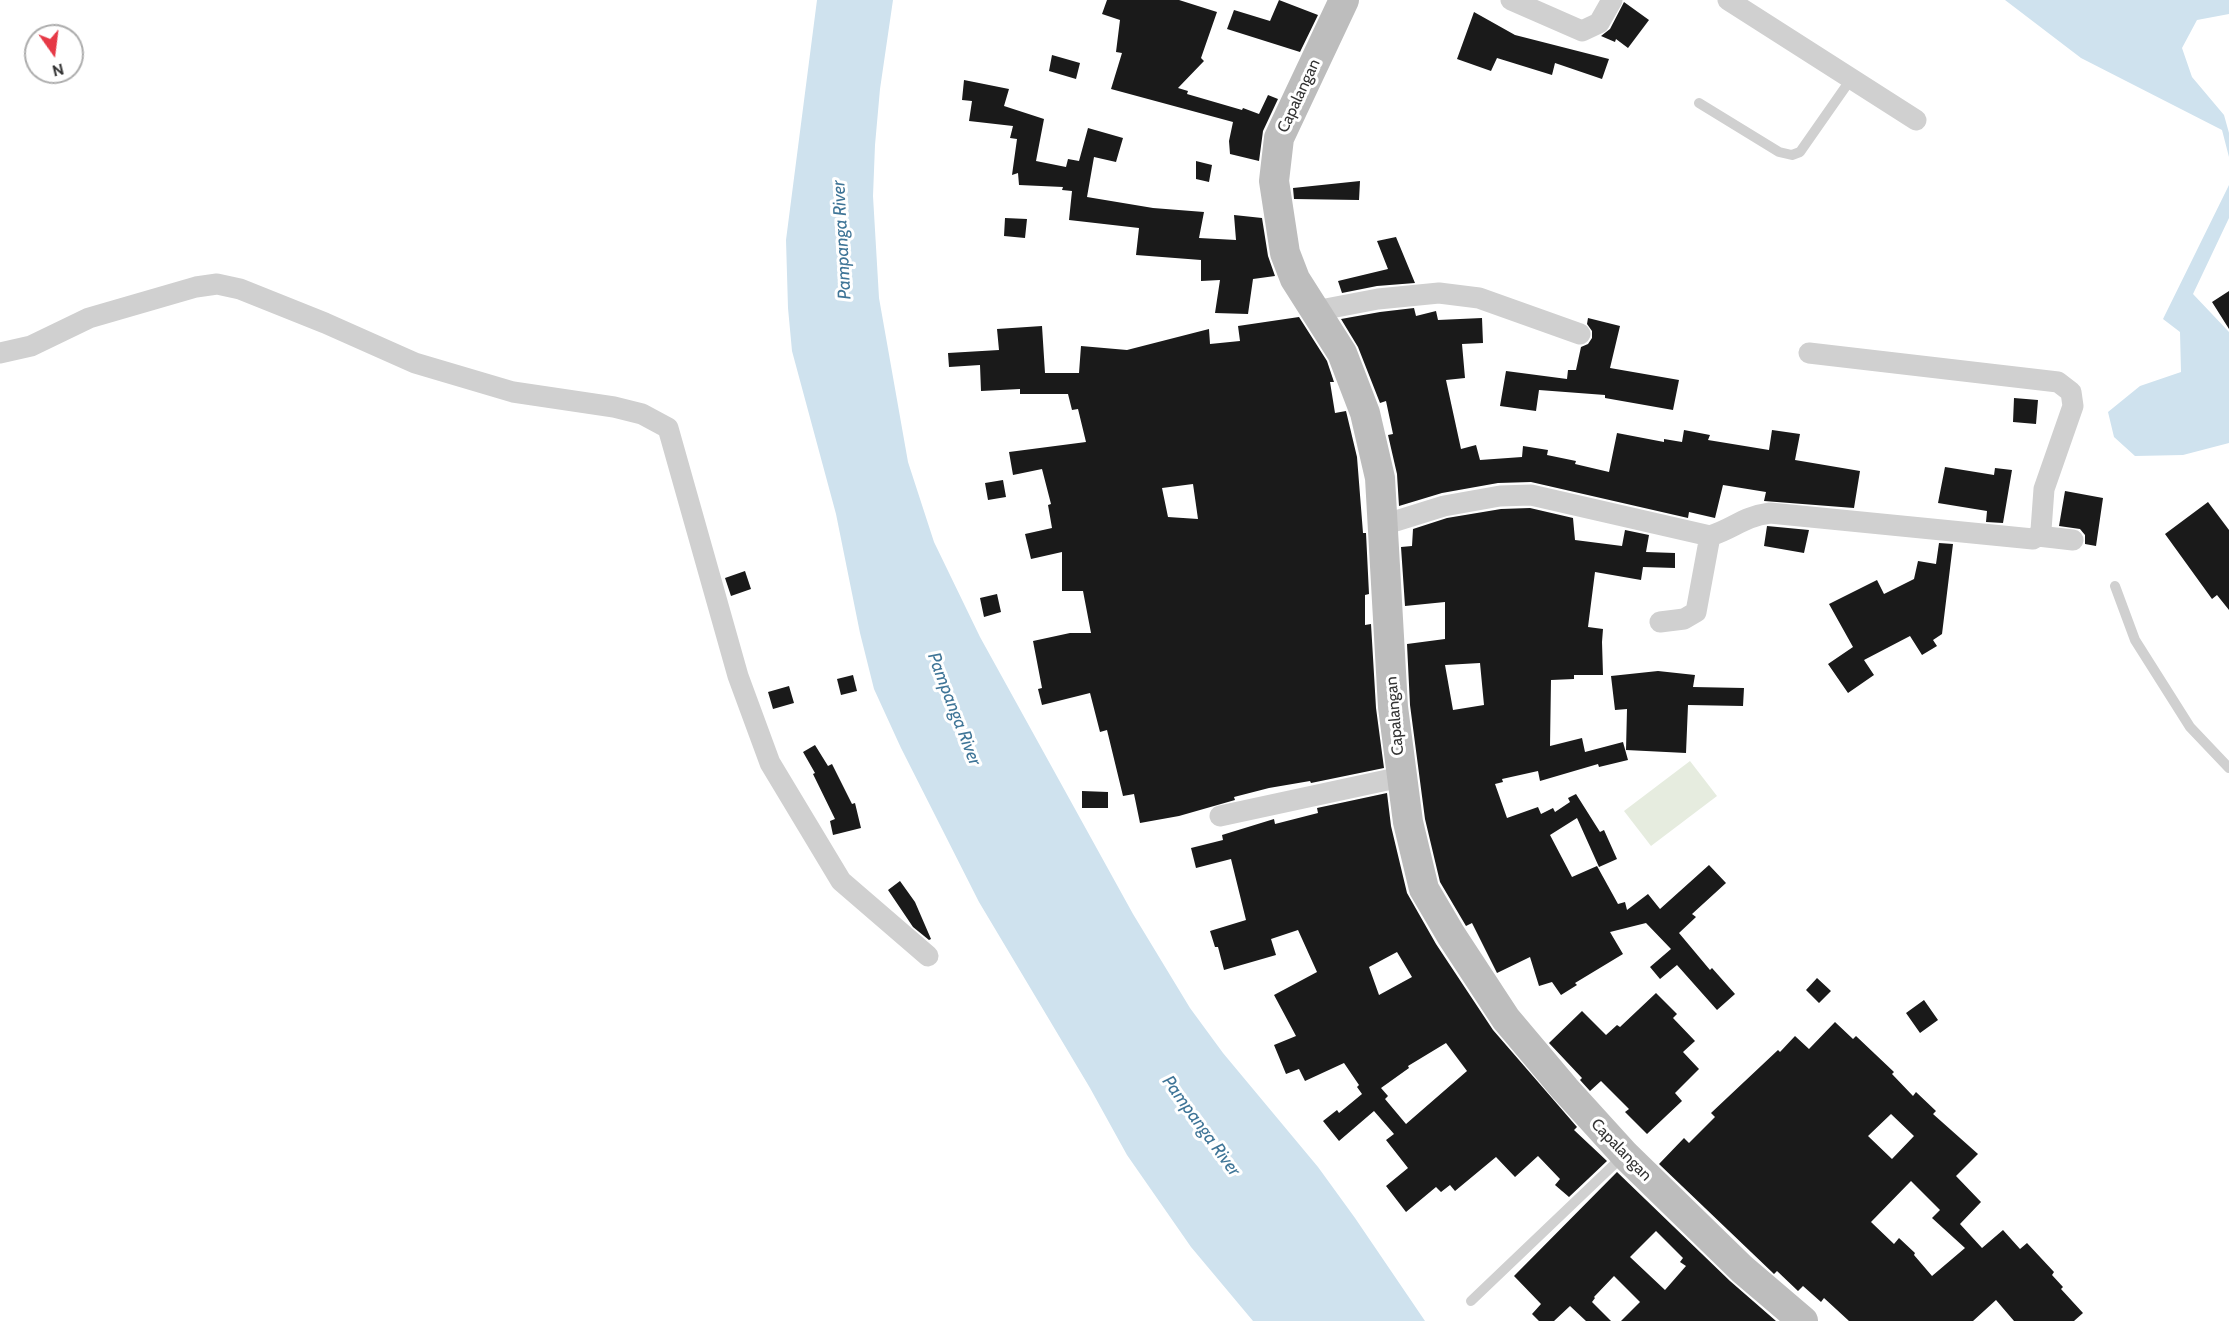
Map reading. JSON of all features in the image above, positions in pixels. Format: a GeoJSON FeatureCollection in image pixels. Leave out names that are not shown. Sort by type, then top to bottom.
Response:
{"type":"FeatureCollection","features":[{"type":"Feature","properties":{"kind":"street","name":"Capalangan"},"geometry":{"type":"LineString","coordinates":[[1344,0],[1279,138],[1274,181],[1285,253],[1295,279],[1342,352],[1365,413],[1380,478],[1391,685],[1401,777],[1408,822],[1425,889],[1451,936],[1506,1019],[1565,1089],[1625,1155],[1742,1269],[1803,1321]]}},
{"type":"Feature","properties":{"kind":"street"},"geometry":{"type":"LineString","coordinates":[[1511,0],[1582,31],[1599,23],[1612,0]]}},
{"type":"Feature","properties":{"kind":"street"},"geometry":{"type":"LineString","coordinates":[[1728,0],[1916,120]]}},
{"type":"Feature","properties":{"kind":"street"},"geometry":{"type":"LineString","coordinates":[[0,353],[32,346],[89,318],[187,290],[217,284],[240,289],[415,363],[513,393],[614,407],[642,414],[668,428],[738,676],[770,764],[841,881],[928,956]]}},
{"type":"Feature","properties":{"kind":"street"},"geometry":{"type":"LineString","coordinates":[[1316,311],[1378,299],[1439,293],[1479,298],[1580,334]]}},
{"type":"Feature","properties":{"kind":"street"},"geometry":{"type":"LineString","coordinates":[[1383,525],[1467,502],[1500,496],[1531,495],[1710,536],[1723,532],[1739,521],[1752,516],[1770,513],[2033,539],[2038,536],[2041,530],[2044,489],[2073,406],[2071,392],[2058,382],[1809,353]]}},
{"type":"Feature","properties":{"kind":"street"},"geometry":{"type":"LineString","coordinates":[[1660,622],[1684,619],[1696,612],[1710,536]]}},
{"type":"Feature","properties":{"kind":"street"},"geometry":{"type":"LineString","coordinates":[[2038,536],[2073,540]]}},
{"type":"Feature","properties":{"kind":"street"},"geometry":{"type":"LineString","coordinates":[[1220,816],[1401,777]]}},
{"type":"Feature","properties":{"kind":"lane"},"geometry":{"type":"LineString","coordinates":[[1699,103],[1779,152],[1792,155],[1800,153],[1851,79]]}},
{"type":"Feature","properties":{"kind":"lane"},"geometry":{"type":"LineString","coordinates":[[2115,586],[2135,640],[2190,727],[2229,768]]}},
{"type":"Feature","properties":{"kind":"lane"},"geometry":{"type":"LineString","coordinates":[[1471,1301],[1625,1155]]}},
{"type":"Feature","properties":{"kind":"shaded area"},"geometry":{"type":"Polygon","coordinates":[[[1690,761],[1717,796],[1651,846],[1624,811],[1690,761]]]}},
{"type":"Feature","properties":{"kind":"water","name":"Pampanga River"},"geometry":{"type":"Polygon","coordinates":[[[817,0],[893,0],[880,89],[875,145],[873,196],[879,298],[908,462],[934,542],[980,637],[1133,914],[1190,1008],[1223,1053],[1318,1167],[1425,1321],[1253,1321],[1191,1247],[1127,1155],[1090,1088],[979,902],[901,748],[874,689],[836,514],[792,351],[786,240],[817,0]]]}},
{"type":"Feature","properties":{"kind":"water"},"geometry":{"type":"Polygon","coordinates":[[[2005,0],[2229,0],[2229,14],[2197,20],[2182,48],[2192,77],[2224,115],[2229,133],[2229,157],[2222,130],[2081,58],[2005,0]]]}},
{"type":"Feature","properties":{"kind":"water"},"geometry":{"type":"Polygon","coordinates":[[[2229,185],[2229,218],[2193,294],[2229,332],[2229,443],[2183,455],[2135,456],[2114,437],[2108,412],[2140,386],[2181,372],[2180,332],[2163,319],[2229,185]]]}},
{"type":"Feature","properties":{"kind":"building"},"geometry":{"type":"Polygon","coordinates":[[[1107,0],[1179,0],[1217,12],[1201,58],[1204,61],[1178,88],[1188,91],[1187,94],[1259,114],[1268,95],[1278,99],[1263,131],[1259,161],[1230,154],[1229,141],[1233,122],[1111,89],[1122,53],[1116,52],[1120,20],[1102,14],[1107,0]]]}},
{"type":"Feature","properties":{"kind":"building"},"geometry":{"type":"Polygon","coordinates":[[[1279,0],[1318,15],[1300,52],[1227,29],[1234,10],[1270,21],[1279,0]]]}},
{"type":"Feature","properties":{"kind":"building"},"geometry":{"type":"Polygon","coordinates":[[[1624,2],[1649,20],[1628,48],[1616,39],[1615,42],[1601,36],[1610,29],[1624,2]]]}},
{"type":"Feature","properties":{"kind":"building"},"geometry":{"type":"Polygon","coordinates":[[[1474,12],[1515,35],[1609,59],[1602,79],[1555,63],[1552,75],[1497,58],[1491,71],[1457,59],[1474,12]]]}},
{"type":"Feature","properties":{"kind":"building"},"geometry":{"type":"Polygon","coordinates":[[[1052,55],[1080,63],[1076,79],[1049,71],[1052,55]]]}},
{"type":"Feature","properties":{"kind":"building"},"geometry":{"type":"Polygon","coordinates":[[[964,80],[1009,89],[1004,106],[1044,119],[1036,161],[1066,167],[1068,159],[1079,161],[1088,128],[1123,138],[1116,162],[1094,157],[1087,197],[1153,208],[1204,212],[1199,238],[1236,240],[1234,215],[1262,218],[1268,256],[1275,276],[1253,279],[1248,314],[1215,313],[1220,280],[1201,281],[1201,260],[1136,255],[1139,228],[1069,220],[1072,191],[1062,190],[1063,187],[1019,185],[1018,173],[1012,175],[1017,139],[1010,138],[1013,126],[969,121],[972,101],[962,100],[964,80]]]}},
{"type":"Feature","properties":{"kind":"building"},"geometry":{"type":"Polygon","coordinates":[[[1196,161],[1212,165],[1209,182],[1196,179],[1196,161]]]}},
{"type":"Feature","properties":{"kind":"building"},"geometry":{"type":"Polygon","coordinates":[[[1360,181],[1359,200],[1294,199],[1293,188],[1360,181]]]}},
{"type":"Feature","properties":{"kind":"building"},"geometry":{"type":"Polygon","coordinates":[[[1005,218],[1027,219],[1025,238],[1004,236],[1005,218]]]}},
{"type":"Feature","properties":{"kind":"building"},"geometry":{"type":"Polygon","coordinates":[[[1396,237],[1415,283],[1377,286],[1342,293],[1338,281],[1388,269],[1377,241],[1396,237]]]}},
{"type":"Feature","properties":{"kind":"building"},"geometry":{"type":"Polygon","coordinates":[[[2229,291],[2229,329],[2212,302],[2229,291]]]}},
{"type":"Feature","properties":{"kind":"building"},"geometry":{"type":"Polygon","coordinates":[[[1414,308],[1416,316],[1436,311],[1438,320],[1482,318],[1483,343],[1462,344],[1465,378],[1446,380],[1461,449],[1476,445],[1480,460],[1522,457],[1523,446],[1548,450],[1547,455],[1576,461],[1575,464],[1609,472],[1617,433],[1664,442],[1664,439],[1682,442],[1684,430],[1710,435],[1708,440],[1769,450],[1772,430],[1800,434],[1795,460],[1860,471],[1854,508],[1764,501],[1766,492],[1723,485],[1715,518],[1689,512],[1688,518],[1531,482],[1498,483],[1442,493],[1399,506],[1397,474],[1388,435],[1393,434],[1386,401],[1380,403],[1358,347],[1341,319],[1414,308]]]}},
{"type":"Feature","properties":{"kind":"building"},"geometry":{"type":"Polygon","coordinates":[[[1299,317],[1327,361],[1334,382],[1330,382],[1335,413],[1346,411],[1357,457],[1363,533],[1366,533],[1369,594],[1365,595],[1365,625],[1371,624],[1376,708],[1384,768],[1311,783],[1310,781],[1269,788],[1234,797],[1235,800],[1179,816],[1140,823],[1134,794],[1123,796],[1107,730],[1100,732],[1090,693],[1042,705],[1038,689],[1042,688],[1033,641],[1070,633],[1091,633],[1083,591],[1062,591],[1062,552],[1031,559],[1025,534],[1052,528],[1048,505],[1051,504],[1042,469],[1013,475],[1009,452],[1086,442],[1078,409],[1072,410],[1068,394],[1020,394],[1020,389],[981,391],[980,365],[949,367],[948,353],[999,350],[997,329],[1042,326],[1045,373],[1079,373],[1081,346],[1127,350],[1209,329],[1210,344],[1240,341],[1238,326],[1299,317]],[[1193,484],[1162,488],[1168,517],[1198,519],[1193,484]]]}},
{"type":"Feature","properties":{"kind":"building"},"geometry":{"type":"Polygon","coordinates":[[[1588,318],[1620,326],[1610,368],[1679,380],[1673,410],[1605,398],[1605,395],[1539,390],[1536,411],[1500,406],[1506,371],[1567,379],[1568,370],[1576,370],[1581,347],[1588,344],[1592,338],[1592,331],[1587,324],[1588,318]]]}},
{"type":"Feature","properties":{"kind":"building"},"geometry":{"type":"Polygon","coordinates":[[[2014,398],[2038,400],[2036,424],[2013,422],[2014,398]]]}},
{"type":"Feature","properties":{"kind":"building"},"geometry":{"type":"Polygon","coordinates":[[[1945,467],[1994,475],[1995,468],[2012,470],[2003,523],[1986,522],[1987,511],[1938,503],[1945,467]]]}},
{"type":"Feature","properties":{"kind":"building"},"geometry":{"type":"Polygon","coordinates":[[[1003,480],[1006,497],[988,500],[985,483],[1003,480]]]}},
{"type":"Feature","properties":{"kind":"building"},"geometry":{"type":"Polygon","coordinates":[[[2065,491],[2103,498],[2096,546],[2085,544],[2085,535],[2080,529],[2059,526],[2065,491]]]}},
{"type":"Feature","properties":{"kind":"building"},"geometry":{"type":"Polygon","coordinates":[[[2208,502],[2229,530],[2229,610],[2217,595],[2212,599],[2165,534],[2208,502]]]}},
{"type":"Feature","properties":{"kind":"building"},"geometry":{"type":"Polygon","coordinates":[[[1530,508],[1573,518],[1575,540],[1622,546],[1625,530],[1649,535],[1646,552],[1675,553],[1675,568],[1643,567],[1641,580],[1595,572],[1588,627],[1603,629],[1603,675],[1574,675],[1574,679],[1551,680],[1550,746],[1582,738],[1585,752],[1623,742],[1628,760],[1599,767],[1598,764],[1540,781],[1538,771],[1502,779],[1503,782],[1495,784],[1507,818],[1538,807],[1541,814],[1553,808],[1555,812],[1570,802],[1568,798],[1576,794],[1600,832],[1604,830],[1617,859],[1599,867],[1577,818],[1550,835],[1572,877],[1597,866],[1618,904],[1625,902],[1627,910],[1648,894],[1660,909],[1709,865],[1726,883],[1692,914],[1696,917],[1679,933],[1710,970],[1712,968],[1735,994],[1717,1010],[1677,965],[1660,979],[1650,967],[1671,949],[1646,923],[1610,932],[1623,954],[1575,983],[1577,985],[1561,995],[1552,982],[1539,986],[1530,957],[1497,973],[1472,923],[1466,926],[1440,882],[1425,819],[1410,705],[1407,644],[1445,639],[1445,602],[1405,606],[1401,547],[1412,546],[1413,529],[1447,518],[1501,509],[1530,508]],[[1480,663],[1445,665],[1453,710],[1484,705],[1480,663]]]}},
{"type":"Feature","properties":{"kind":"building"},"geometry":{"type":"Polygon","coordinates":[[[1767,526],[1809,530],[1804,553],[1764,546],[1767,526]]]}},
{"type":"Feature","properties":{"kind":"building"},"geometry":{"type":"Polygon","coordinates":[[[1939,543],[1953,544],[1942,634],[1933,640],[1937,646],[1922,655],[1910,636],[1864,660],[1874,675],[1848,693],[1828,664],[1853,647],[1829,604],[1877,580],[1884,594],[1914,579],[1918,561],[1936,564],[1939,543]]]}},
{"type":"Feature","properties":{"kind":"building"},"geometry":{"type":"Polygon","coordinates":[[[745,571],[751,589],[731,596],[725,578],[745,571]]]}},
{"type":"Feature","properties":{"kind":"building"},"geometry":{"type":"Polygon","coordinates":[[[997,594],[1001,612],[984,617],[980,598],[997,594]]]}},
{"type":"Feature","properties":{"kind":"building"},"geometry":{"type":"Polygon","coordinates":[[[1658,671],[1695,675],[1693,687],[1744,688],[1743,706],[1688,705],[1686,753],[1626,750],[1627,709],[1615,710],[1611,676],[1658,671]]]}},
{"type":"Feature","properties":{"kind":"building"},"geometry":{"type":"Polygon","coordinates":[[[853,675],[857,691],[841,695],[837,679],[853,675]]]}},
{"type":"Feature","properties":{"kind":"building"},"geometry":{"type":"Polygon","coordinates":[[[789,686],[794,703],[773,709],[768,692],[789,686]]]}},
{"type":"Feature","properties":{"kind":"building"},"geometry":{"type":"Polygon","coordinates":[[[815,745],[828,766],[832,764],[852,804],[855,803],[861,828],[833,835],[830,821],[835,819],[803,752],[815,745]]]}},
{"type":"Feature","properties":{"kind":"building"},"geometry":{"type":"Polygon","coordinates":[[[1082,791],[1108,792],[1108,808],[1082,808],[1082,791]]]}},
{"type":"Feature","properties":{"kind":"building"},"geometry":{"type":"Polygon","coordinates":[[[1387,793],[1391,826],[1407,893],[1436,944],[1493,1030],[1577,1127],[1574,1130],[1607,1161],[1569,1197],[1555,1185],[1560,1179],[1538,1156],[1515,1177],[1496,1157],[1455,1191],[1450,1185],[1441,1192],[1436,1187],[1406,1212],[1386,1186],[1408,1168],[1386,1140],[1394,1134],[1374,1111],[1339,1141],[1323,1121],[1337,1110],[1339,1113],[1362,1094],[1357,1087],[1359,1085],[1344,1063],[1305,1081],[1299,1069],[1286,1074],[1274,1045],[1296,1036],[1274,995],[1317,972],[1298,930],[1271,939],[1276,955],[1224,970],[1218,947],[1215,947],[1210,931],[1246,920],[1231,859],[1196,868],[1191,848],[1223,840],[1222,835],[1274,819],[1275,824],[1318,813],[1317,808],[1387,793]],[[1397,952],[1369,967],[1379,995],[1412,977],[1397,952]],[[1446,1043],[1408,1066],[1409,1068],[1381,1088],[1388,1096],[1385,1099],[1406,1124],[1467,1071],[1446,1043]]]}},
{"type":"Feature","properties":{"kind":"building"},"geometry":{"type":"Polygon","coordinates":[[[900,881],[915,902],[931,939],[929,940],[913,927],[888,890],[900,881]]]}},
{"type":"Feature","properties":{"kind":"building"},"geometry":{"type":"Polygon","coordinates":[[[1817,978],[1831,991],[1819,1003],[1806,990],[1817,978]]]}},
{"type":"Feature","properties":{"kind":"building"},"geometry":{"type":"Polygon","coordinates":[[[1656,993],[1677,1014],[1673,1018],[1695,1041],[1683,1052],[1699,1069],[1675,1093],[1682,1101],[1647,1134],[1625,1112],[1629,1109],[1601,1081],[1590,1091],[1580,1080],[1582,1078],[1549,1043],[1582,1011],[1606,1035],[1617,1025],[1620,1027],[1656,993]]]}},
{"type":"Feature","properties":{"kind":"building"},"geometry":{"type":"Polygon","coordinates":[[[1924,1000],[1938,1020],[1920,1033],[1906,1013],[1924,1000]]]}},
{"type":"Feature","properties":{"kind":"building"},"geometry":{"type":"Polygon","coordinates":[[[1835,1022],[1853,1039],[1856,1036],[1894,1072],[1892,1074],[1913,1096],[1916,1092],[1936,1111],[1933,1114],[1978,1154],[1956,1176],[1981,1202],[1960,1224],[1982,1248],[2003,1230],[2020,1249],[2027,1243],[2054,1272],[2052,1275],[2063,1287],[2061,1289],[2083,1313],[2074,1321],[2014,1321],[1996,1300],[1973,1321],[1849,1321],[1824,1298],[1821,1302],[1803,1286],[1798,1291],[1777,1271],[1774,1274],[1659,1164],[1684,1138],[1689,1143],[1715,1117],[1711,1113],[1795,1036],[1809,1049],[1835,1022]],[[1891,1114],[1868,1136],[1892,1159],[1914,1136],[1891,1114]],[[1911,1181],[1871,1222],[1894,1244],[1899,1238],[1915,1253],[1914,1255],[1932,1276],[1965,1248],[1932,1218],[1940,1210],[1911,1181]]]}},
{"type":"Feature","properties":{"kind":"building"},"geometry":{"type":"Polygon","coordinates":[[[1617,1172],[1730,1281],[1776,1321],[1621,1321],[1640,1302],[1614,1276],[1592,1302],[1611,1321],[1586,1321],[1570,1306],[1554,1321],[1539,1321],[1532,1314],[1541,1304],[1514,1276],[1617,1172]],[[1656,1231],[1630,1257],[1665,1290],[1686,1266],[1680,1262],[1683,1258],[1656,1231]]]}}]}
